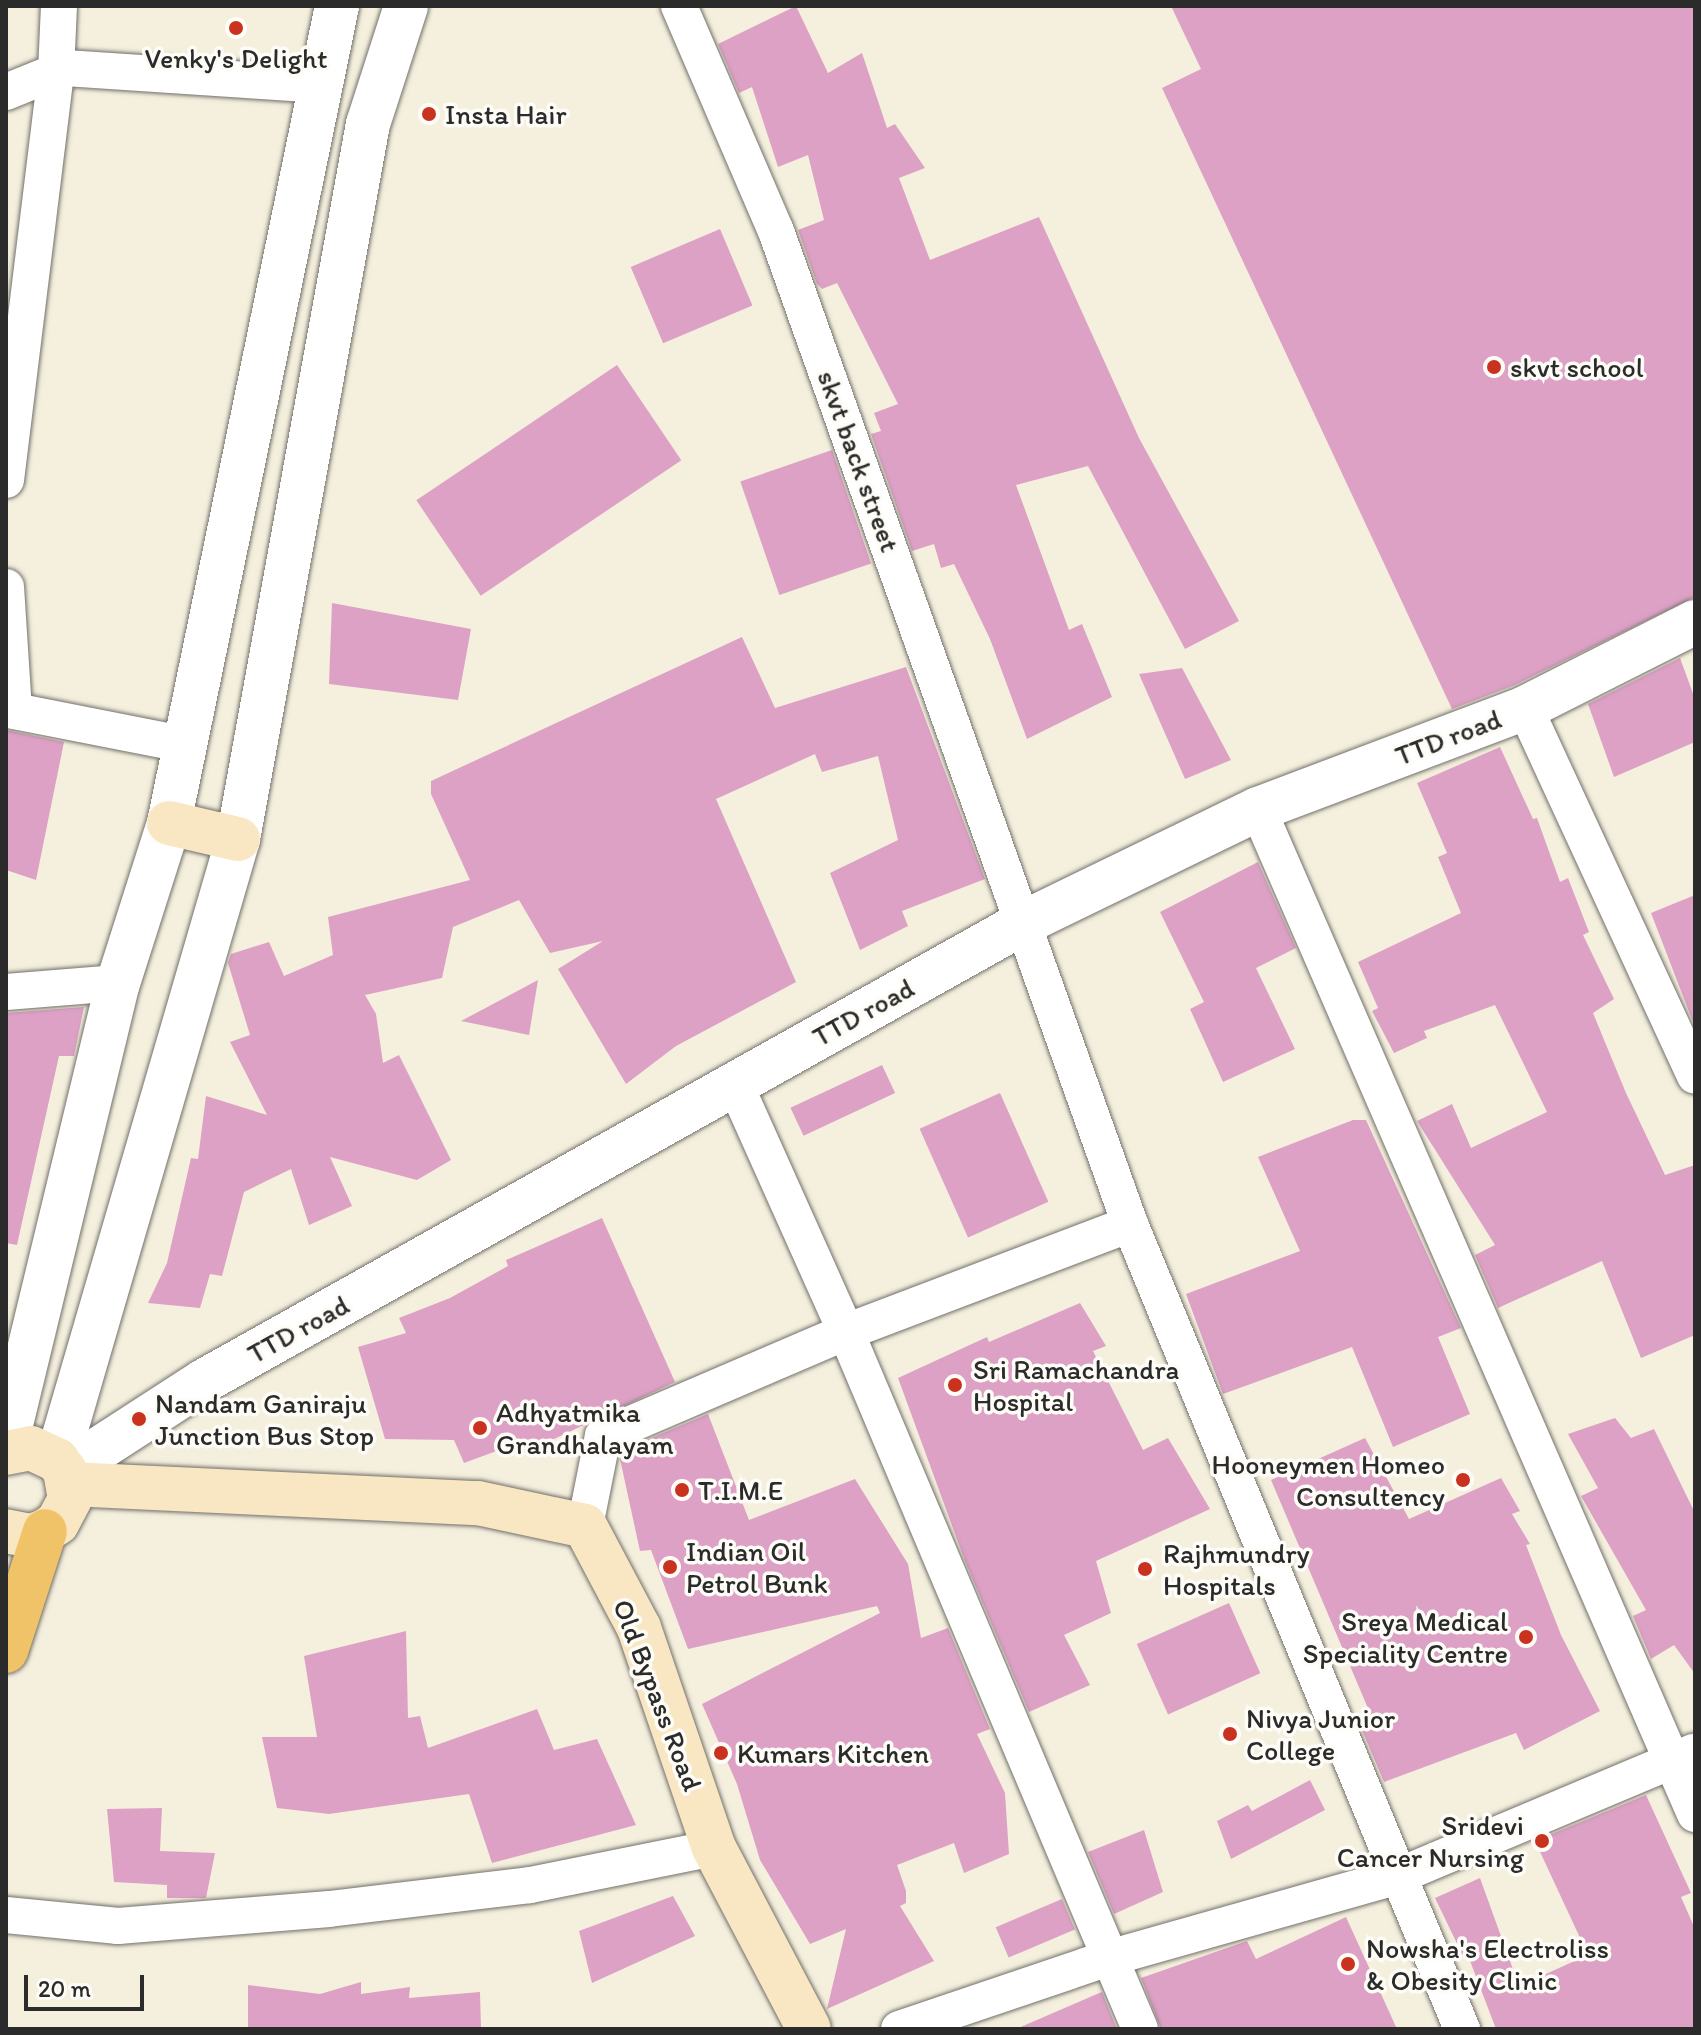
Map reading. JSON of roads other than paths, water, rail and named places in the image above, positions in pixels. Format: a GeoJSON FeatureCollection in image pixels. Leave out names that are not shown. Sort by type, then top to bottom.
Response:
{"type":"FeatureCollection","features":[{"type":"Feature","properties":{"kind":"main road"},"geometry":{"type":"LineString","coordinates":[[169,823],[238,839]]}},
{"type":"Feature","properties":{"kind":"main road"},"geometry":{"type":"LineString","coordinates":[[6,1453],[31,1448],[64,1472],[478,1503],[585,1526]]}},
{"type":"Feature","properties":{"kind":"main road"},"geometry":{"type":"LineString","coordinates":[[6,1651],[26,1531],[65,1512],[64,1472]]}},
{"type":"Feature","properties":{"kind":"main road","name":"Old Bypass Road"},"geometry":{"type":"LineString","coordinates":[[585,1526],[639,1628],[714,1848],[809,2029]]}},
{"type":"Feature","properties":{"kind":"street"},"geometry":{"type":"LineString","coordinates":[[6,480],[56,72],[59,6]]}},
{"type":"Feature","properties":{"kind":"street"},"geometry":{"type":"LineString","coordinates":[[6,1445],[118,983],[169,823],[182,744],[337,6]]}},
{"type":"Feature","properties":{"kind":"street"},"geometry":{"type":"LineString","coordinates":[[64,1472],[238,839],[368,124],[406,6]]}},
{"type":"Feature","properties":{"kind":"street","name":"skvt back street"},"geometry":{"type":"LineString","coordinates":[[679,6],[776,231],[1130,1224],[1462,2029]]}},
{"type":"Feature","properties":{"kind":"street"},"geometry":{"type":"LineString","coordinates":[[6,92],[65,68],[318,85]]}},
{"type":"Feature","properties":{"kind":"street"},"geometry":{"type":"LineString","coordinates":[[6,587],[10,711],[182,744]]}},
{"type":"Feature","properties":{"kind":"street","name":"TTD road"},"geometry":{"type":"LineString","coordinates":[[64,1472],[204,1381],[1021,924],[1258,809],[1525,708],[1695,622]]}},
{"type":"Feature","properties":{"kind":"street"},"geometry":{"type":"LineString","coordinates":[[1525,708],[1695,1076]]}},
{"type":"Feature","properties":{"kind":"street"},"geometry":{"type":"LineString","coordinates":[[1258,809],[1684,1756],[1695,1814]]}},
{"type":"Feature","properties":{"kind":"street"},"geometry":{"type":"LineString","coordinates":[[6,992],[118,983]]}},
{"type":"Feature","properties":{"kind":"street"},"geometry":{"type":"LineString","coordinates":[[735,1084],[846,1332],[1140,2029]]}},
{"type":"Feature","properties":{"kind":"street"},"geometry":{"type":"LineString","coordinates":[[585,1526],[603,1436],[846,1332],[1130,1224]]}},
{"type":"Feature","properties":{"kind":"street"},"geometry":{"type":"LineString","coordinates":[[899,2029],[1109,1958],[1398,1876],[1684,1756]]}},
{"type":"Feature","properties":{"kind":"street"},"geometry":{"type":"LineString","coordinates":[[6,1915],[118,1926],[329,1909],[530,1885],[714,1848]]}},
{"type":"Feature","properties":{"kind":"place","name":"Venky's Delight"},"geometry":{"type":"Point","coordinates":[236,28]}},
{"type":"Feature","properties":{"kind":"place","name":"Insta Hair"},"geometry":{"type":"Point","coordinates":[429,114]}},
{"type":"Feature","properties":{"kind":"place","name":"skvt school"},"geometry":{"type":"Point","coordinates":[1494,367]}},
{"type":"Feature","properties":{"kind":"place","name":"Sri Ramachandra Hospital"},"geometry":{"type":"Point","coordinates":[955,1385]}},
{"type":"Feature","properties":{"kind":"place","name":"Nandam Ganiraju Junction Bus Stop"},"geometry":{"type":"Point","coordinates":[139,1419]}},
{"type":"Feature","properties":{"kind":"place","name":"Adhyatmika Grandhalayam"},"geometry":{"type":"Point","coordinates":[480,1428]}},
{"type":"Feature","properties":{"kind":"place","name":"Hooneymen Homeo Consultency"},"geometry":{"type":"Point","coordinates":[1463,1480]}},
{"type":"Feature","properties":{"kind":"place","name":"T.I.M.E"},"geometry":{"type":"Point","coordinates":[682,1490]}},
{"type":"Feature","properties":{"kind":"place","name":"Indian Oil Petrol Bunk"},"geometry":{"type":"Point","coordinates":[670,1567]}},
{"type":"Feature","properties":{"kind":"place","name":"Rajhmundry Hospitals"},"geometry":{"type":"Point","coordinates":[1145,1569]}},
{"type":"Feature","properties":{"kind":"place","name":"Sreya Medical Speciality Centre"},"geometry":{"type":"Point","coordinates":[1526,1637]}},
{"type":"Feature","properties":{"kind":"place","name":"Nivya Junior College"},"geometry":{"type":"Point","coordinates":[1230,1734]}},
{"type":"Feature","properties":{"kind":"place","name":"Kumars Kitchen"},"geometry":{"type":"Point","coordinates":[721,1753]}},
{"type":"Feature","properties":{"kind":"place","name":"Sridevi Cancer Nursing"},"geometry":{"type":"Point","coordinates":[1542,1841]}},
{"type":"Feature","properties":{"kind":"place","name":"Nowsha's Electroliss & Obesity Clinic"},"geometry":{"type":"Point","coordinates":[1348,1964]}}]}
